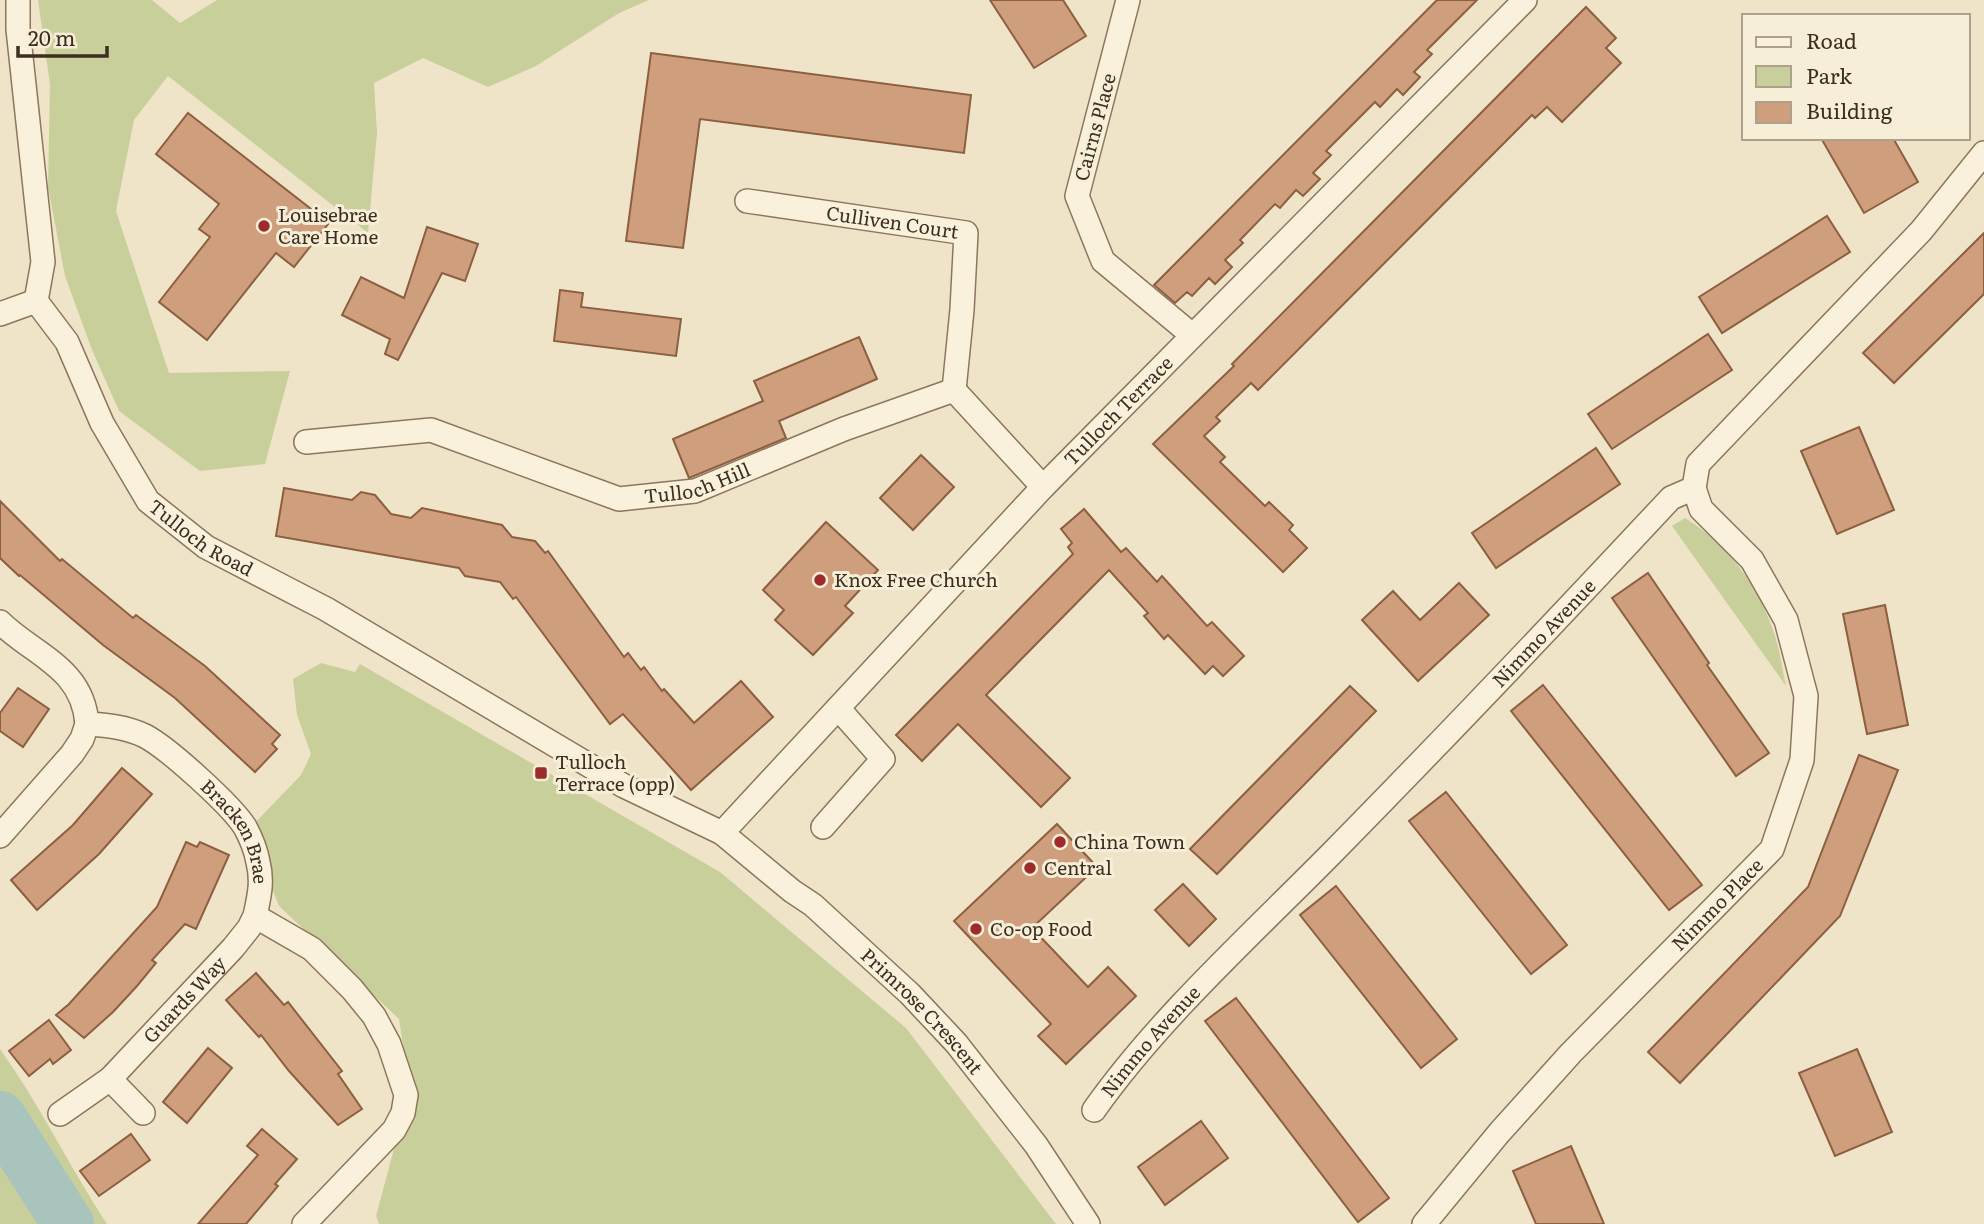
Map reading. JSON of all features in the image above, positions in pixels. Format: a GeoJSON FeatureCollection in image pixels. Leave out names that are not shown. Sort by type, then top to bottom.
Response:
{"type":"FeatureCollection","features":[{"type":"Feature","properties":{"kind":"street"},"geometry":{"type":"LineString","coordinates":[[0,314],[36,302],[43,262],[18,29],[18,0]]}},
{"type":"Feature","properties":{"kind":"street","name":"Cairns Place"},"geometry":{"type":"LineString","coordinates":[[1128,0],[1077,196],[1103,261],[1192,335]]}},
{"type":"Feature","properties":{"kind":"street","name":"Tulloch Terrace"},"geometry":{"type":"LineString","coordinates":[[722,833],[1043,487],[1525,0]]}},
{"type":"Feature","properties":{"kind":"street"},"geometry":{"type":"LineString","coordinates":[[1694,488],[1698,464],[1921,231],[1984,153]]}},
{"type":"Feature","properties":{"kind":"street","name":"Culliven Court"},"geometry":{"type":"LineString","coordinates":[[747,201],[966,233],[954,390]]}},
{"type":"Feature","properties":{"kind":"street","name":"Tulloch Road"},"geometry":{"type":"LineString","coordinates":[[36,302],[67,342],[102,423],[148,501],[206,547],[326,609],[624,786],[722,833]]}},
{"type":"Feature","properties":{"kind":"street"},"geometry":{"type":"LineString","coordinates":[[954,390],[1043,487]]}},
{"type":"Feature","properties":{"kind":"street","name":"Tulloch Hill"},"geometry":{"type":"LineString","coordinates":[[306,443],[431,430],[619,499],[695,491],[844,429],[954,390]]}},
{"type":"Feature","properties":{"kind":"street","name":"Nimmo Avenue"},"geometry":{"type":"LineString","coordinates":[[1094,1110],[1120,1074],[1202,985],[1484,699],[1671,498],[1694,488]]}},
{"type":"Feature","properties":{"kind":"street","name":"Nimmo Place"},"geometry":{"type":"LineString","coordinates":[[1424,1224],[1499,1133],[1571,1054],[1772,849],[1802,760],[1806,696],[1786,620],[1752,560],[1701,509],[1694,488]]}},
{"type":"Feature","properties":{"kind":"street"},"geometry":{"type":"LineString","coordinates":[[0,622],[72,679],[86,706],[87,724],[82,739],[72,754],[0,836]]}},
{"type":"Feature","properties":{"kind":"street"},"geometry":{"type":"LineString","coordinates":[[823,827],[883,759],[838,708]]}},
{"type":"Feature","properties":{"kind":"street","name":"Bracken Brae"},"geometry":{"type":"LineString","coordinates":[[87,724],[118,727],[144,736],[167,750],[237,818],[253,844],[260,873],[261,883],[255,916],[312,948],[361,999],[389,1044],[406,1095],[394,1130],[304,1224]]}},
{"type":"Feature","properties":{"kind":"street","name":"Primrose Crescent"},"geometry":{"type":"LineString","coordinates":[[722,833],[813,905],[910,994],[956,1043],[1036,1145],[1088,1224]]}},
{"type":"Feature","properties":{"kind":"street","name":"Guards Way"},"geometry":{"type":"LineString","coordinates":[[60,1114],[110,1079],[233,948],[255,916]]}},
{"type":"Feature","properties":{"kind":"street"},"geometry":{"type":"LineString","coordinates":[[110,1079],[143,1113]]}},
{"type":"Feature","properties":{"kind":"green space"},"geometry":{"type":"Polygon","coordinates":[[[38,0],[152,0],[180,23],[217,0],[649,0],[619,13],[536,66],[488,87],[423,58],[374,83],[377,133],[368,233],[168,76],[134,120],[116,211],[169,373],[290,371],[265,464],[200,471],[119,411],[92,350],[65,276],[48,187],[50,84],[38,0]]]}},
{"type":"Feature","properties":{"kind":"green space"},"geometry":{"type":"Polygon","coordinates":[[[1685,518],[1728,553],[1760,599],[1774,633],[1786,686],[1672,526],[1685,518]]]}},
{"type":"Feature","properties":{"kind":"green space"},"geometry":{"type":"Polygon","coordinates":[[[321,663],[355,672],[360,664],[720,872],[906,1028],[1056,1224],[379,1224],[376,1216],[410,1089],[399,1019],[279,906],[249,829],[301,775],[311,754],[297,715],[293,679],[321,663]]]}},
{"type":"Feature","properties":{"kind":"green space"},"geometry":{"type":"Polygon","coordinates":[[[0,1049],[28,1092],[107,1224],[0,1224],[0,1049]]]}},
{"type":"Feature","properties":{"kind":"building"},"geometry":{"type":"Polygon","coordinates":[[[990,0],[1063,0],[1086,36],[1034,68],[990,0]]]}},
{"type":"Feature","properties":{"kind":"building"},"geometry":{"type":"Polygon","coordinates":[[[1437,0],[1477,0],[1427,50],[1432,54],[1414,72],[1420,77],[1403,95],[1397,89],[1380,107],[1375,102],[1326,151],[1331,155],[1313,173],[1320,179],[1303,196],[1296,190],[1280,208],[1275,204],[1240,240],[1243,243],[1225,260],[1232,267],[1215,284],[1209,278],[1192,296],[1187,292],[1175,303],[1154,285],[1437,0]]]}},
{"type":"Feature","properties":{"kind":"building"},"geometry":{"type":"Polygon","coordinates":[[[1586,7],[1616,38],[1606,48],[1621,63],[1562,122],[1547,107],[1535,118],[1532,115],[1258,390],[1251,383],[1216,417],[1220,421],[1204,436],[1225,457],[1220,462],[1265,506],[1269,502],[1293,525],[1289,530],[1307,548],[1283,572],[1153,444],[1234,366],[1232,364],[1586,7]]]}},
{"type":"Feature","properties":{"kind":"building"},"geometry":{"type":"Polygon","coordinates":[[[651,53],[971,95],[964,153],[700,119],[683,248],[626,241],[651,53]]]}},
{"type":"Feature","properties":{"kind":"building","name":"Louisebrae Care Home"},"geometry":{"type":"Polygon","coordinates":[[[188,113],[329,223],[294,267],[276,253],[207,340],[159,302],[210,237],[199,229],[219,204],[156,154],[188,113]]]}},
{"type":"Feature","properties":{"kind":"building"},"geometry":{"type":"Polygon","coordinates":[[[1822,140],[1894,140],[1918,182],[1864,213],[1822,140]]]}},
{"type":"Feature","properties":{"kind":"building"},"geometry":{"type":"Polygon","coordinates":[[[1827,216],[1850,252],[1722,333],[1699,297],[1827,216]]]}},
{"type":"Feature","properties":{"kind":"building"},"geometry":{"type":"Polygon","coordinates":[[[427,227],[478,244],[465,281],[442,273],[398,360],[385,354],[390,339],[342,315],[361,277],[404,298],[427,227]]]}},
{"type":"Feature","properties":{"kind":"building"},"geometry":{"type":"Polygon","coordinates":[[[1984,233],[1984,294],[1894,383],[1863,353],[1984,233]]]}},
{"type":"Feature","properties":{"kind":"building"},"geometry":{"type":"Polygon","coordinates":[[[560,290],[583,293],[581,307],[681,319],[676,356],[554,341],[560,290]]]}},
{"type":"Feature","properties":{"kind":"building"},"geometry":{"type":"Polygon","coordinates":[[[1708,334],[1732,370],[1612,449],[1588,414],[1708,334]]]}},
{"type":"Feature","properties":{"kind":"building"},"geometry":{"type":"Polygon","coordinates":[[[859,337],[877,379],[779,421],[786,438],[689,478],[673,439],[763,401],[754,381],[859,337]]]}},
{"type":"Feature","properties":{"kind":"building"},"geometry":{"type":"Polygon","coordinates":[[[1859,427],[1894,510],[1837,534],[1801,451],[1859,427]]]}},
{"type":"Feature","properties":{"kind":"building"},"geometry":{"type":"Polygon","coordinates":[[[1596,448],[1620,484],[1496,568],[1472,533],[1596,448]]]}},
{"type":"Feature","properties":{"kind":"building"},"geometry":{"type":"Polygon","coordinates":[[[921,455],[954,487],[913,530],[880,498],[921,455]]]}},
{"type":"Feature","properties":{"kind":"building"},"geometry":{"type":"Polygon","coordinates":[[[284,488],[352,500],[361,492],[375,495],[391,514],[411,518],[422,508],[502,525],[512,537],[535,541],[545,553],[548,551],[624,657],[628,653],[641,670],[644,667],[662,691],[664,689],[694,723],[741,681],[773,717],[691,790],[623,714],[610,724],[516,597],[513,599],[500,582],[465,576],[459,568],[276,536],[284,488]]]}},
{"type":"Feature","properties":{"kind":"building"},"geometry":{"type":"Polygon","coordinates":[[[0,501],[60,561],[62,559],[133,618],[136,615],[205,666],[280,735],[272,744],[277,749],[255,772],[175,698],[103,645],[0,558],[0,501]]]}},
{"type":"Feature","properties":{"kind":"building"},"geometry":{"type":"Polygon","coordinates":[[[1084,509],[1121,552],[1126,548],[1157,582],[1162,576],[1207,626],[1212,622],[1244,656],[1223,676],[1213,666],[1205,674],[1168,635],[1164,639],[1144,616],[1148,613],[1109,570],[986,695],[1070,778],[1041,807],[958,724],[922,761],[896,735],[1073,554],[1068,547],[1072,543],[1061,529],[1084,509]]]}},
{"type":"Feature","properties":{"kind":"building","name":"Knox Free Church"},"geometry":{"type":"Polygon","coordinates":[[[826,522],[878,570],[845,606],[853,613],[813,655],[775,620],[784,610],[763,590],[826,522]]]}},
{"type":"Feature","properties":{"kind":"building"},"geometry":{"type":"Polygon","coordinates":[[[1648,573],[1709,663],[1707,665],[1769,753],[1736,776],[1612,598],[1648,573]]]}},
{"type":"Feature","properties":{"kind":"building"},"geometry":{"type":"Polygon","coordinates":[[[1459,583],[1489,615],[1418,681],[1362,620],[1393,591],[1420,620],[1459,583]]]}},
{"type":"Feature","properties":{"kind":"building"},"geometry":{"type":"Polygon","coordinates":[[[1885,605],[1908,725],[1867,734],[1843,614],[1885,605]]]}},
{"type":"Feature","properties":{"kind":"building"},"geometry":{"type":"Polygon","coordinates":[[[1543,685],[1702,885],[1669,910],[1511,711],[1543,685]]]}},
{"type":"Feature","properties":{"kind":"building"},"geometry":{"type":"Polygon","coordinates":[[[1350,686],[1376,711],[1217,874],[1190,849],[1350,686]]]}},
{"type":"Feature","properties":{"kind":"building"},"geometry":{"type":"Polygon","coordinates":[[[18,688],[49,709],[23,747],[0,731],[0,713],[18,688]]]}},
{"type":"Feature","properties":{"kind":"building"},"geometry":{"type":"Polygon","coordinates":[[[1859,755],[1898,770],[1840,916],[1680,1083],[1648,1052],[1808,887],[1859,755]]]}},
{"type":"Feature","properties":{"kind":"building"},"geometry":{"type":"Polygon","coordinates":[[[122,768],[152,794],[99,854],[37,910],[11,880],[73,825],[122,768]]]}},
{"type":"Feature","properties":{"kind":"building"},"geometry":{"type":"Polygon","coordinates":[[[1446,792],[1567,945],[1531,974],[1409,821],[1446,792]]]}},
{"type":"Feature","properties":{"kind":"building"},"geometry":{"type":"Polygon","coordinates":[[[1057,824],[1097,867],[1032,928],[1088,987],[1108,967],[1136,996],[1066,1064],[1038,1036],[1051,1024],[954,921],[1057,824]]]}},
{"type":"Feature","properties":{"kind":"building"},"geometry":{"type":"Polygon","coordinates":[[[186,842],[197,847],[200,842],[229,855],[196,929],[185,924],[152,960],[156,963],[137,986],[84,1038],[56,1015],[157,907],[186,842]]]}},
{"type":"Feature","properties":{"kind":"building"},"geometry":{"type":"Polygon","coordinates":[[[1183,884],[1216,919],[1189,946],[1155,910],[1183,884]]]}},
{"type":"Feature","properties":{"kind":"building"},"geometry":{"type":"Polygon","coordinates":[[[1336,886],[1457,1039],[1421,1068],[1300,915],[1336,886]]]}},
{"type":"Feature","properties":{"kind":"building"},"geometry":{"type":"Polygon","coordinates":[[[256,973],[284,1005],[288,1002],[342,1071],[338,1074],[362,1109],[338,1125],[289,1071],[261,1035],[259,1037],[226,1000],[256,973]]]}},
{"type":"Feature","properties":{"kind":"building"},"geometry":{"type":"Polygon","coordinates":[[[1236,998],[1389,1198],[1358,1222],[1205,1021],[1236,998]]]}},
{"type":"Feature","properties":{"kind":"building"},"geometry":{"type":"Polygon","coordinates":[[[49,1020],[71,1050],[53,1064],[50,1059],[29,1076],[9,1051],[49,1020]]]}},
{"type":"Feature","properties":{"kind":"building"},"geometry":{"type":"Polygon","coordinates":[[[208,1048],[232,1068],[187,1123],[163,1102],[208,1048]]]}},
{"type":"Feature","properties":{"kind":"building"},"geometry":{"type":"Polygon","coordinates":[[[1857,1049],[1892,1132],[1835,1156],[1799,1073],[1857,1049]]]}},
{"type":"Feature","properties":{"kind":"building"},"geometry":{"type":"Polygon","coordinates":[[[1201,1121],[1228,1158],[1165,1205],[1138,1167],[1201,1121]]]}},
{"type":"Feature","properties":{"kind":"building"},"geometry":{"type":"Polygon","coordinates":[[[262,1129],[297,1159],[246,1224],[198,1224],[258,1155],[247,1146],[262,1129]]]}},
{"type":"Feature","properties":{"kind":"building"},"geometry":{"type":"Polygon","coordinates":[[[131,1134],[150,1160],[99,1196],[80,1171],[131,1134]]]}},
{"type":"Feature","properties":{"kind":"building"},"geometry":{"type":"Polygon","coordinates":[[[1571,1146],[1604,1224],[1536,1224],[1513,1171],[1571,1146]]]}},
{"type":"Feature","properties":{"kind":"waterway"},"geometry":{"type":"LineString","coordinates":[[0,1117],[68,1224]]}},
{"type":"Feature","properties":{"kind":"place","name":"Louisebrae Care Home"},"geometry":{"type":"Point","coordinates":[264,226]}},
{"type":"Feature","properties":{"kind":"place","name":"Knox Free Church"},"geometry":{"type":"Point","coordinates":[820,580]}},
{"type":"Feature","properties":{"kind":"place","name":"Tulloch Terrace (opp)"},"geometry":{"type":"Point","coordinates":[541,773]}},
{"type":"Feature","properties":{"kind":"place","name":"China Town"},"geometry":{"type":"Point","coordinates":[1060,842]}},
{"type":"Feature","properties":{"kind":"place","name":"Central"},"geometry":{"type":"Point","coordinates":[1030,868]}},
{"type":"Feature","properties":{"kind":"place","name":"Co-op Food"},"geometry":{"type":"Point","coordinates":[976,929]}}]}
